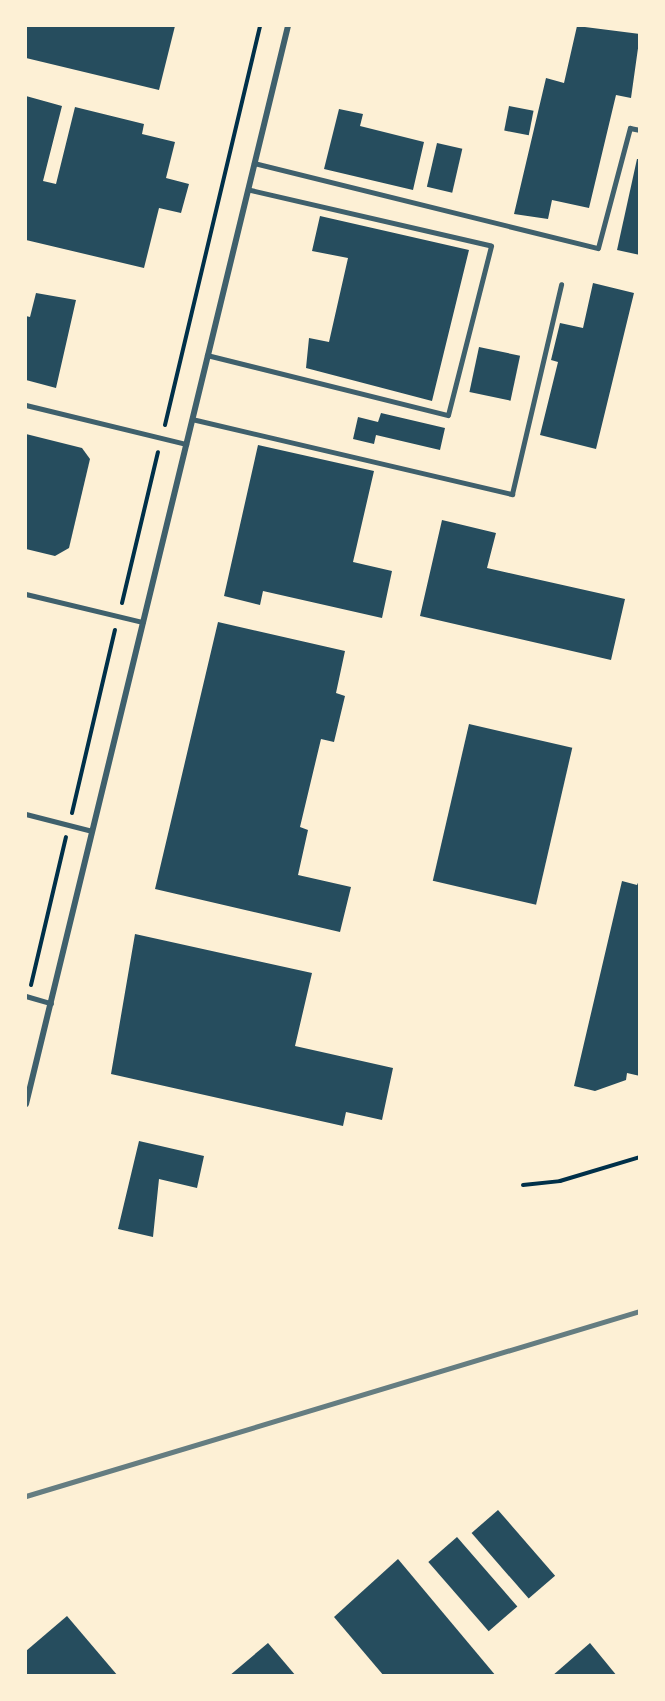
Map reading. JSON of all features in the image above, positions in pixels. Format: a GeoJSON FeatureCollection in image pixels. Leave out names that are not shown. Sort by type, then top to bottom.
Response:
{"type":"FeatureCollection","features":[{"type":"Feature","properties":{"kind":"street"},"geometry":{"type":"LineString","coordinates":[[26,1104],[288,26]]}},
{"type":"Feature","properties":{"kind":"lane"},"geometry":{"type":"LineString","coordinates":[[254,163],[598,248],[630,128],[639,130]]}},
{"type":"Feature","properties":{"kind":"lane"},"geometry":{"type":"LineString","coordinates":[[207,355],[448,416],[491,246],[248,190]]}},
{"type":"Feature","properties":{"kind":"lane"},"geometry":{"type":"LineString","coordinates":[[192,418],[512,494],[561,285]]}},
{"type":"Feature","properties":{"kind":"lane"},"geometry":{"type":"LineString","coordinates":[[26,405],[186,444]]}},
{"type":"Feature","properties":{"kind":"lane"},"geometry":{"type":"LineString","coordinates":[[26,594],[143,622]]}},
{"type":"Feature","properties":{"kind":"lane"},"geometry":{"type":"LineString","coordinates":[[26,814],[92,831]]}},
{"type":"Feature","properties":{"kind":"lane"},"geometry":{"type":"LineString","coordinates":[[27,997],[51,1003]]}},
{"type":"Feature","properties":{"kind":"path"},"geometry":{"type":"LineString","coordinates":[[27,997],[260,26]]}},
{"type":"Feature","properties":{"kind":"path"},"geometry":{"type":"LineString","coordinates":[[523,1185],[560,1181],[639,1157]]}},
{"type":"Feature","properties":{"kind":"building"},"geometry":{"type":"Polygon","coordinates":[[[26,26],[175,26],[159,90],[26,58],[26,26]]]}},
{"type":"Feature","properties":{"kind":"building"},"geometry":{"type":"Polygon","coordinates":[[[577,26],[640,34],[631,98],[616,95],[589,208],[552,200],[548,219],[514,214],[546,78],[564,83],[577,26]]]}},
{"type":"Feature","properties":{"kind":"building"},"geometry":{"type":"Polygon","coordinates":[[[26,96],[62,106],[43,181],[56,184],[75,107],[144,124],[142,134],[175,142],[166,178],[189,184],[181,213],[159,208],[144,268],[26,240],[26,96]]]}},
{"type":"Feature","properties":{"kind":"building"},"geometry":{"type":"Polygon","coordinates":[[[509,106],[534,111],[529,135],[504,131],[509,106]]]}},
{"type":"Feature","properties":{"kind":"building"},"geometry":{"type":"Polygon","coordinates":[[[339,109],[363,114],[360,126],[424,142],[413,190],[324,169],[339,109]]]}},
{"type":"Feature","properties":{"kind":"building"},"geometry":{"type":"Polygon","coordinates":[[[437,143],[462,149],[452,193],[427,187],[437,143]]]}},
{"type":"Feature","properties":{"kind":"building"},"geometry":{"type":"Polygon","coordinates":[[[637,159],[640,159],[640,255],[617,250],[637,159]]]}},
{"type":"Feature","properties":{"kind":"building"},"geometry":{"type":"Polygon","coordinates":[[[320,216],[469,250],[432,401],[306,368],[309,338],[329,342],[348,258],[312,251],[320,216]]]}},
{"type":"Feature","properties":{"kind":"building"},"geometry":{"type":"Polygon","coordinates":[[[593,283],[634,293],[596,449],[540,435],[558,362],[551,360],[560,323],[583,328],[593,283]]]}},
{"type":"Feature","properties":{"kind":"building"},"geometry":{"type":"Polygon","coordinates":[[[36,293],[76,300],[56,388],[26,380],[26,316],[30,317],[36,293]]]}},
{"type":"Feature","properties":{"kind":"building"},"geometry":{"type":"Polygon","coordinates":[[[479,347],[520,356],[511,401],[469,392],[479,347]]]}},
{"type":"Feature","properties":{"kind":"building"},"geometry":{"type":"Polygon","coordinates":[[[381,413],[445,428],[440,450],[376,435],[374,444],[353,439],[358,417],[378,422],[381,413]]]}},
{"type":"Feature","properties":{"kind":"building"},"geometry":{"type":"Polygon","coordinates":[[[26,434],[82,448],[90,459],[69,548],[55,556],[26,549],[26,434]]]}},
{"type":"Feature","properties":{"kind":"building"},"geometry":{"type":"Polygon","coordinates":[[[258,445],[374,471],[353,562],[392,571],[382,618],[263,591],[260,605],[224,596],[258,445]]]}},
{"type":"Feature","properties":{"kind":"building"},"geometry":{"type":"Polygon","coordinates":[[[442,520],[496,533],[487,568],[625,599],[611,660],[420,616],[442,520]]]}},
{"type":"Feature","properties":{"kind":"building"},"geometry":{"type":"Polygon","coordinates":[[[218,622],[345,651],[336,693],[345,696],[334,742],[321,739],[300,827],[308,830],[298,875],[351,887],[340,932],[155,889],[218,622]]]}},
{"type":"Feature","properties":{"kind":"building"},"geometry":{"type":"Polygon","coordinates":[[[469,724],[572,748],[536,905],[433,881],[469,724]]]}},
{"type":"Feature","properties":{"kind":"building"},"geometry":{"type":"Polygon","coordinates":[[[640,878],[640,1076],[627,1073],[626,1080],[595,1091],[574,1086],[622,881],[637,885],[640,878]]]}},
{"type":"Feature","properties":{"kind":"building"},"geometry":{"type":"Polygon","coordinates":[[[135,934],[312,973],[295,1046],[393,1068],[382,1120],[346,1112],[343,1126],[111,1074],[135,934]]]}},
{"type":"Feature","properties":{"kind":"building"},"geometry":{"type":"Polygon","coordinates":[[[139,1141],[204,1156],[197,1188],[159,1179],[153,1237],[118,1229],[139,1141]]]}},
{"type":"Feature","properties":{"kind":"building"},"geometry":{"type":"Polygon","coordinates":[[[498,1510],[555,1576],[529,1599],[472,1533],[498,1510]]]}},
{"type":"Feature","properties":{"kind":"building"},"geometry":{"type":"Polygon","coordinates":[[[457,1537],[517,1606],[489,1631],[428,1562],[457,1537]]]}},
{"type":"Feature","properties":{"kind":"building"},"geometry":{"type":"Polygon","coordinates":[[[398,1559],[496,1676],[384,1676],[334,1617],[398,1559]]]}},
{"type":"Feature","properties":{"kind":"building"},"geometry":{"type":"Polygon","coordinates":[[[67,1616],[118,1676],[26,1676],[26,1651],[67,1616]]]}},
{"type":"Feature","properties":{"kind":"building"},"geometry":{"type":"Polygon","coordinates":[[[268,1643],[296,1676],[229,1676],[268,1643]]]}},
{"type":"Feature","properties":{"kind":"building"},"geometry":{"type":"Polygon","coordinates":[[[590,1643],[617,1676],[552,1676],[590,1643]]]}},
{"type":"Feature","properties":{"kind":"railway"},"geometry":{"type":"LineString","coordinates":[[26,1496],[640,1311]]}}]}
